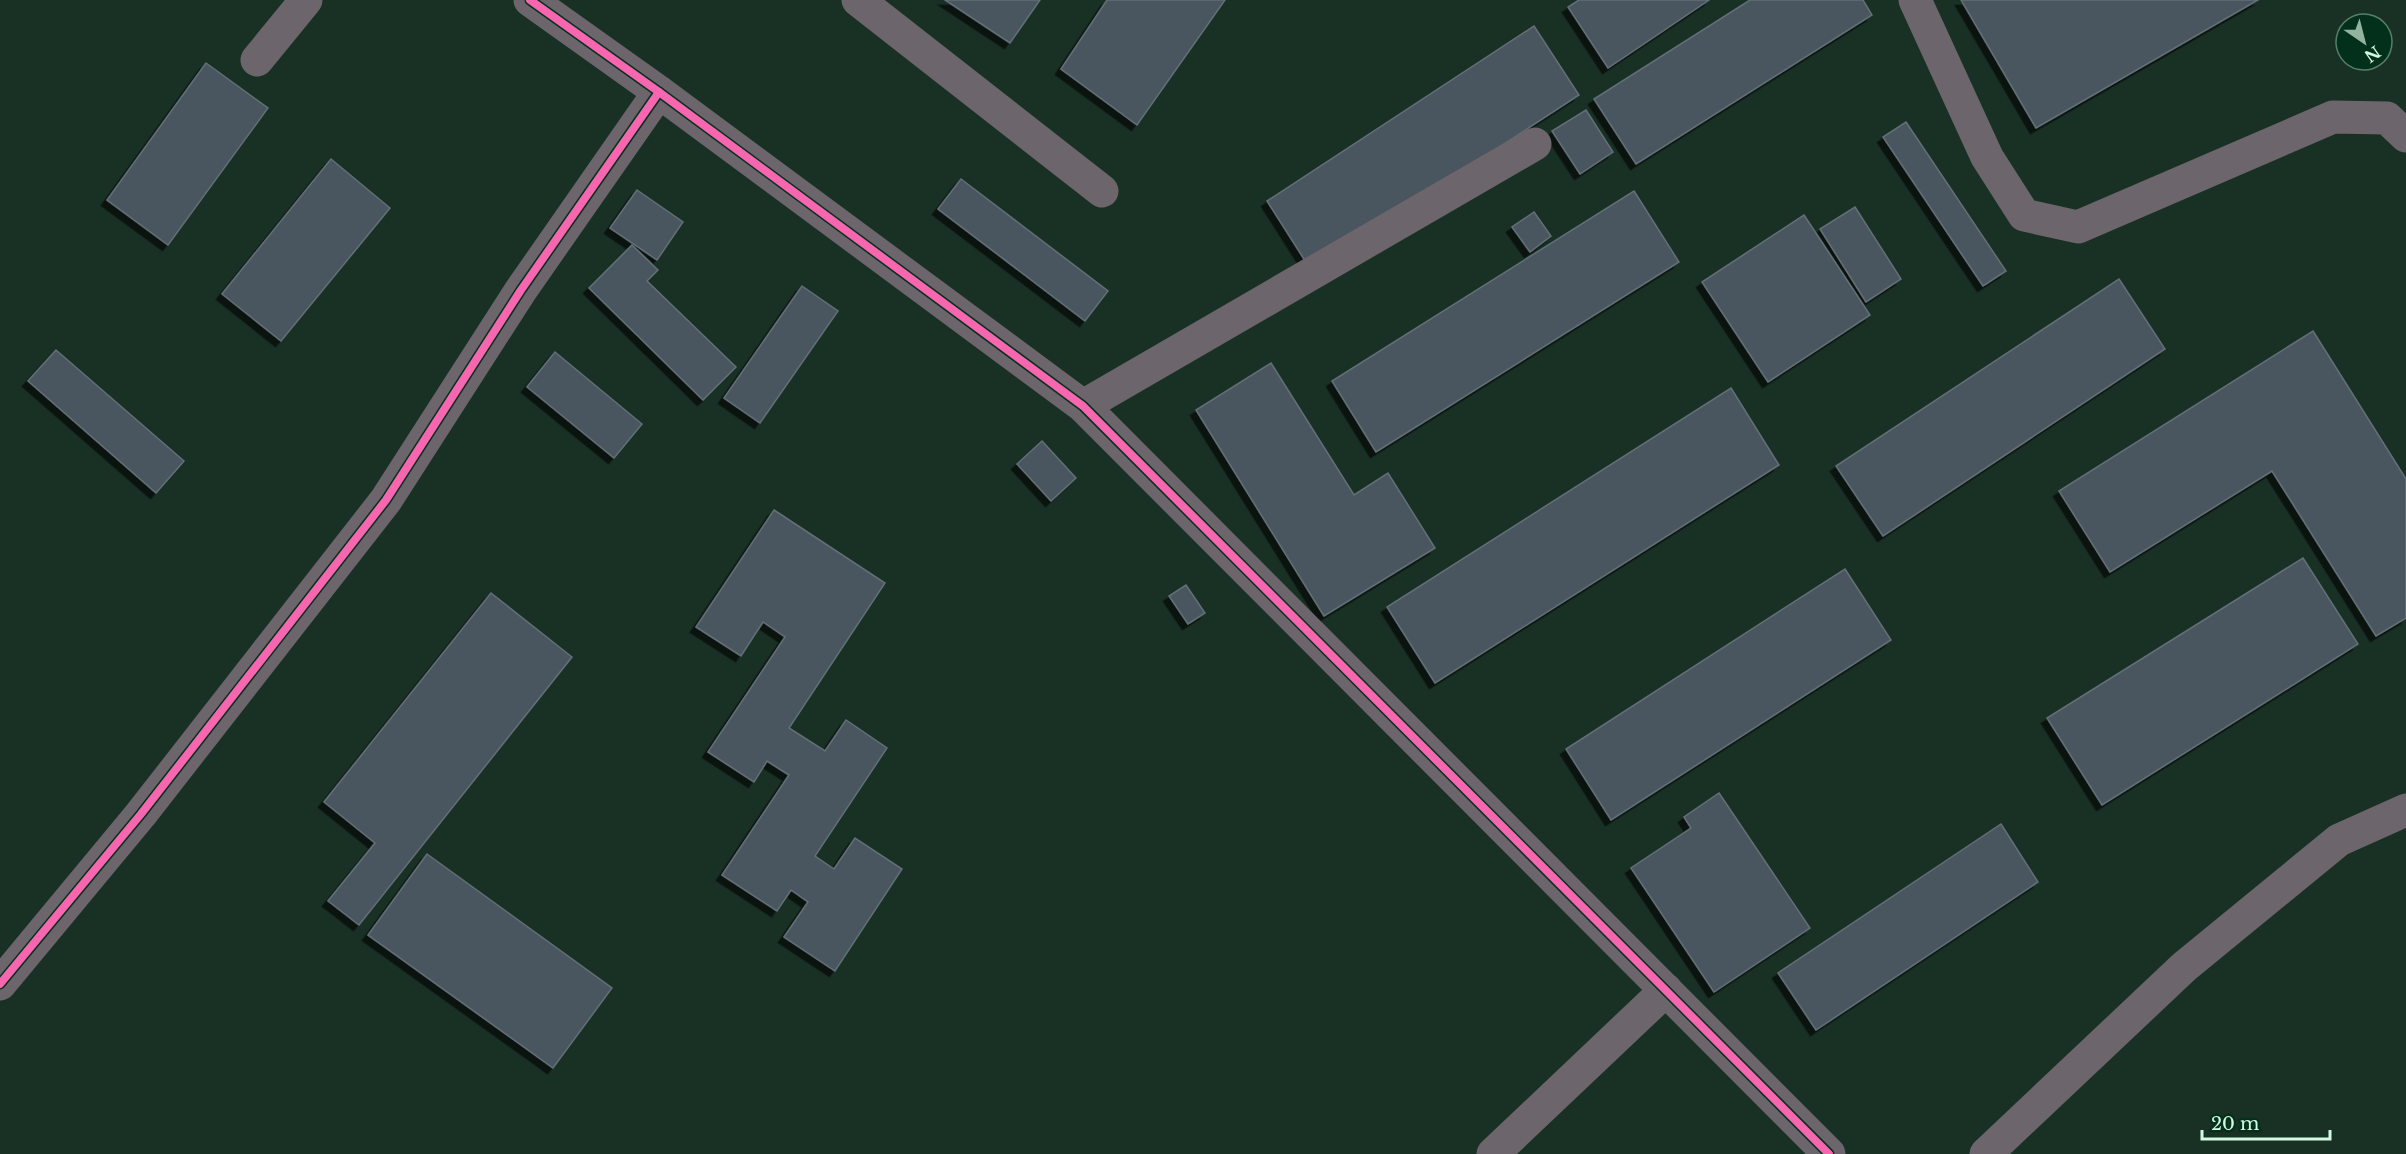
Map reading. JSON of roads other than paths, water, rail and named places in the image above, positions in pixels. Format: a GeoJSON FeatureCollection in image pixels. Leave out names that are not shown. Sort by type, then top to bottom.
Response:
{"type":"FeatureCollection","features":[{"type":"Feature","properties":{"kind":"street"},"geometry":{"type":"LineString","coordinates":[[257,60],[306,0]]}},
{"type":"Feature","properties":{"kind":"street"},"geometry":{"type":"LineString","coordinates":[[530,0],[659,92],[1083,406],[1829,1154]]}},
{"type":"Feature","properties":{"kind":"street"},"geometry":{"type":"LineString","coordinates":[[858,0],[1102,191]]}},
{"type":"Feature","properties":{"kind":"street"},"geometry":{"type":"LineString","coordinates":[[1915,0],[1987,157],[2024,215],[2078,227],[2333,117],[2387,118],[2406,136]]}},
{"type":"Feature","properties":{"kind":"street"},"geometry":{"type":"LineString","coordinates":[[0,984],[141,814],[386,500],[521,290],[659,92]]}},
{"type":"Feature","properties":{"kind":"street"},"geometry":{"type":"LineString","coordinates":[[1083,406],[1535,144]]}},
{"type":"Feature","properties":{"kind":"street"},"geometry":{"type":"LineString","coordinates":[[1986,1154],[2184,967],[2339,840],[2406,810]]}},
{"type":"Feature","properties":{"kind":"street"},"geometry":{"type":"LineString","coordinates":[[1492,1154],[1666,990]]}}]}
